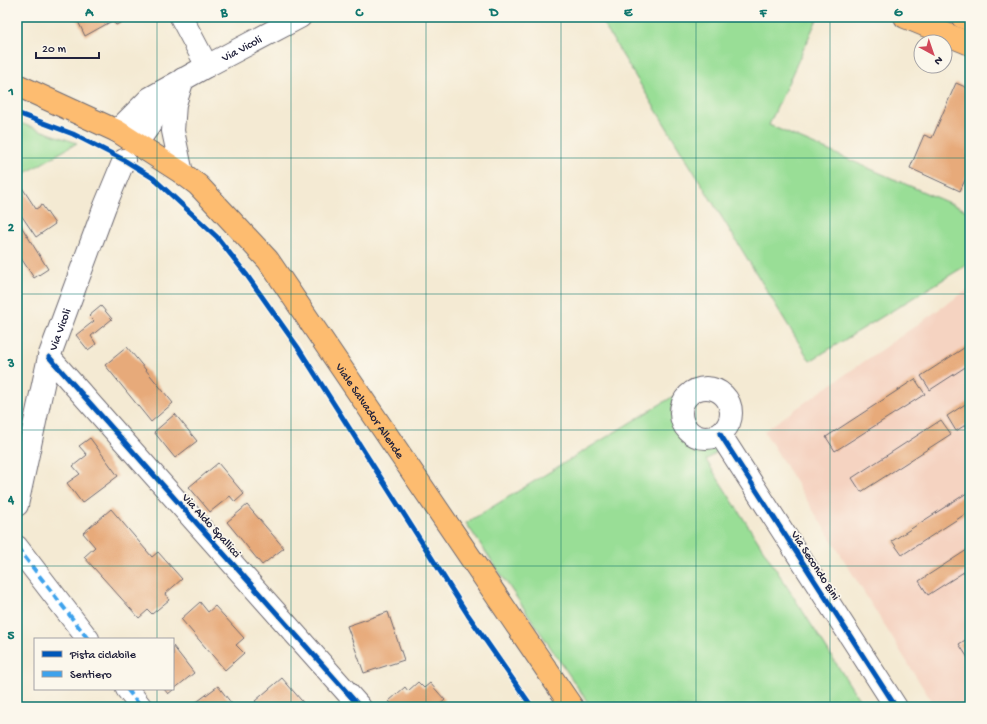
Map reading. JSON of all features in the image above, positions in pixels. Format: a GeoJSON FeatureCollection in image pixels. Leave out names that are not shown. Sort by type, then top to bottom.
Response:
{"type":"FeatureCollection","features":[{"type":"Feature","properties":{"kind":"main road"},"geometry":{"type":"LineString","coordinates":[[906,17],[970,44]]}},
{"type":"Feature","properties":{"kind":"main road"},"geometry":{"type":"LineString","coordinates":[[962,17],[970,20]]}},
{"type":"Feature","properties":{"kind":"main road","name":"Viale Salvador Allende"},"geometry":{"type":"LineString","coordinates":[[17,85],[117,131],[130,151],[182,173],[198,185],[268,260],[572,707]]}},
{"type":"Feature","properties":{"kind":"street"},"geometry":{"type":"LineString","coordinates":[[181,17],[208,66]]}},
{"type":"Feature","properties":{"kind":"street","name":"Via Vicoli"},"geometry":{"type":"LineString","coordinates":[[117,131],[150,98],[300,17]]}},
{"type":"Feature","properties":{"kind":"street"},"geometry":{"type":"LineString","coordinates":[[182,173],[173,131],[175,104],[183,79]]}},
{"type":"Feature","properties":{"kind":"street","name":"Via Vicoli"},"geometry":{"type":"LineString","coordinates":[[17,505],[49,357],[105,206],[130,151],[183,79]]}},
{"type":"Feature","properties":{"kind":"street","name":"Via Aldo Spallicci"},"geometry":{"type":"LineString","coordinates":[[49,357],[360,707]]}},
{"type":"Feature","properties":{"kind":"street","name":"Via Secondo Bini"},"geometry":{"type":"LineString","coordinates":[[720,434],[896,707]]}},
{"type":"Feature","properties":{"kind":"street"},"geometry":{"type":"LineString","coordinates":[[17,548],[87,638]]}},
{"type":"Feature","properties":{"kind":"street"},"geometry":{"type":"LineString","coordinates":[[128,690],[141,707]]}},
{"type":"Feature","properties":{"kind":"shaded area"},"geometry":{"type":"Polygon","coordinates":[[[970,288],[970,707],[935,707],[764,431],[970,288]]]}},
{"type":"Feature","properties":{"kind":"green space"},"geometry":{"type":"Polygon","coordinates":[[[599,17],[818,17],[769,125],[970,212],[970,263],[810,361],[599,17]]]}},
{"type":"Feature","properties":{"kind":"green space"},"geometry":{"type":"Polygon","coordinates":[[[17,122],[77,143],[17,178],[17,122]]]}},
{"type":"Feature","properties":{"kind":"green space"},"geometry":{"type":"Polygon","coordinates":[[[677,394],[672,404],[675,424],[686,439],[699,444],[713,445],[719,451],[706,460],[864,707],[591,707],[466,523],[677,394]]]}},
{"type":"Feature","properties":{"kind":"building"},"geometry":{"type":"Polygon","coordinates":[[[76,17],[131,17],[116,25],[112,21],[85,36],[76,17]]]}},
{"type":"Feature","properties":{"kind":"building"},"geometry":{"type":"Polygon","coordinates":[[[956,83],[970,89],[970,145],[967,153],[970,155],[970,169],[960,191],[910,168],[924,135],[932,138],[956,83]]]}},
{"type":"Feature","properties":{"kind":"building"},"geometry":{"type":"Polygon","coordinates":[[[21,186],[36,209],[42,205],[55,224],[36,237],[17,209],[17,188],[21,186]]]}},
{"type":"Feature","properties":{"kind":"building"},"geometry":{"type":"Polygon","coordinates":[[[17,225],[18,227],[21,226],[48,269],[34,278],[17,252],[17,225]]]}},
{"type":"Feature","properties":{"kind":"building"},"geometry":{"type":"Polygon","coordinates":[[[101,306],[112,319],[91,336],[96,344],[88,350],[76,335],[94,321],[89,316],[101,306]]]}},
{"type":"Feature","properties":{"kind":"building"},"geometry":{"type":"Polygon","coordinates":[[[970,344],[970,364],[930,390],[921,376],[970,344]]]}},
{"type":"Feature","properties":{"kind":"building"},"geometry":{"type":"Polygon","coordinates":[[[127,347],[173,403],[151,422],[105,365],[127,347]]]}},
{"type":"Feature","properties":{"kind":"building"},"geometry":{"type":"Polygon","coordinates":[[[915,379],[925,394],[835,451],[826,437],[915,379]]]}},
{"type":"Feature","properties":{"kind":"building"},"geometry":{"type":"Polygon","coordinates":[[[970,401],[970,422],[956,431],[947,416],[970,401]]]}},
{"type":"Feature","properties":{"kind":"building"},"geometry":{"type":"Polygon","coordinates":[[[175,414],[197,441],[175,458],[154,432],[175,414]]]}},
{"type":"Feature","properties":{"kind":"building"},"geometry":{"type":"Polygon","coordinates":[[[941,420],[951,434],[861,492],[852,478],[941,420]]]}},
{"type":"Feature","properties":{"kind":"building"},"geometry":{"type":"Polygon","coordinates":[[[90,438],[118,476],[82,503],[67,483],[80,474],[73,466],[87,455],[79,446],[90,438]]]}},
{"type":"Feature","properties":{"kind":"building"},"geometry":{"type":"Polygon","coordinates":[[[218,463],[244,494],[235,502],[230,496],[210,512],[189,487],[218,463]]]}},
{"type":"Feature","properties":{"kind":"building"},"geometry":{"type":"Polygon","coordinates":[[[970,491],[970,511],[902,555],[892,541],[970,491]]]}},
{"type":"Feature","properties":{"kind":"building"},"geometry":{"type":"Polygon","coordinates":[[[247,505],[284,548],[262,565],[227,522],[247,505]]]}},
{"type":"Feature","properties":{"kind":"building"},"geometry":{"type":"Polygon","coordinates":[[[111,509],[152,557],[158,552],[182,579],[165,594],[169,600],[152,614],[148,610],[139,618],[84,557],[95,547],[83,533],[111,509]]]}},
{"type":"Feature","properties":{"kind":"building"},"geometry":{"type":"Polygon","coordinates":[[[970,548],[970,568],[928,595],[919,581],[970,548]]]}},
{"type":"Feature","properties":{"kind":"building"},"geometry":{"type":"Polygon","coordinates":[[[200,602],[208,612],[215,606],[244,638],[236,645],[244,653],[225,670],[181,619],[200,602]]]}},
{"type":"Feature","properties":{"kind":"building"},"geometry":{"type":"Polygon","coordinates":[[[388,612],[404,660],[364,673],[347,626],[388,612]]]}},
{"type":"Feature","properties":{"kind":"building"},"geometry":{"type":"Polygon","coordinates":[[[970,637],[970,657],[968,658],[959,644],[970,637]]]}},
{"type":"Feature","properties":{"kind":"building"},"geometry":{"type":"Polygon","coordinates":[[[174,647],[194,673],[174,689],[174,647]]]}},
{"type":"Feature","properties":{"kind":"building"},"geometry":{"type":"Polygon","coordinates":[[[282,678],[307,707],[260,707],[255,701],[282,678]]]}},
{"type":"Feature","properties":{"kind":"building"},"geometry":{"type":"Polygon","coordinates":[[[418,682],[424,688],[430,683],[445,700],[437,707],[395,707],[389,701],[405,687],[408,691],[418,682]]]}},
{"type":"Feature","properties":{"kind":"building"},"geometry":{"type":"Polygon","coordinates":[[[218,686],[232,704],[227,707],[190,707],[218,686]]]}},
{"type":"Feature","properties":{"kind":"building"},"geometry":{"type":"Polygon","coordinates":[[[165,690],[173,690],[168,694],[165,690]]]}},
{"type":"Feature","properties":{"kind":"marked path"},"geometry":{"type":"LineString","coordinates":[[17,547],[87,638]]}},
{"type":"Feature","properties":{"kind":"marked path"},"geometry":{"type":"LineString","coordinates":[[128,690],[141,707]]}},
{"type":"Feature","properties":{"kind":"cycle path"},"geometry":{"type":"LineString","coordinates":[[17,113],[73,134],[124,160],[153,178],[217,237],[246,274],[299,349],[468,615],[532,707]]}},
{"type":"Feature","properties":{"kind":"cycle path"},"geometry":{"type":"LineString","coordinates":[[49,357],[360,707]]}},
{"type":"Feature","properties":{"kind":"cycle path"},"geometry":{"type":"LineString","coordinates":[[720,434],[896,707]]}}]}
